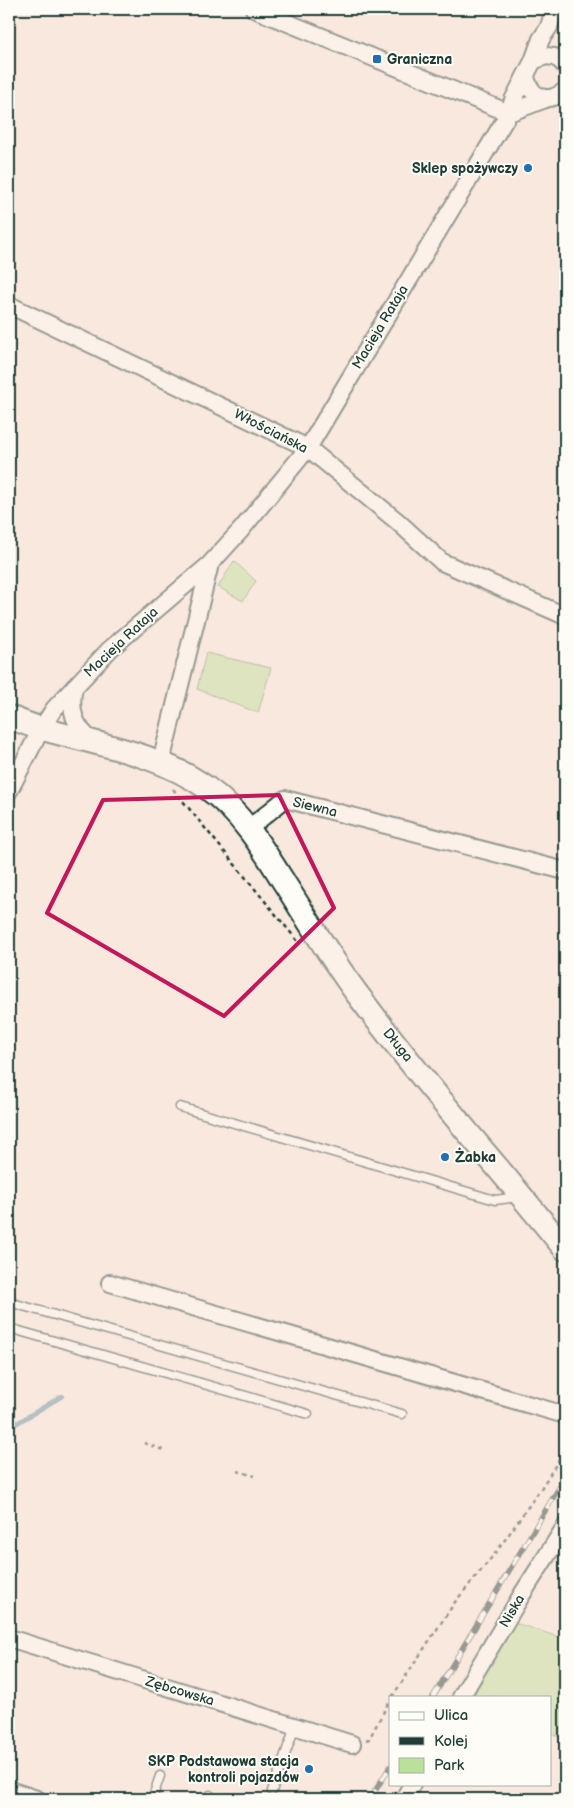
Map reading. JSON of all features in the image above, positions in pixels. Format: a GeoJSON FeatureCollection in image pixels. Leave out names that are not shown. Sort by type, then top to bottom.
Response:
{"type":"FeatureCollection","features":[{"type":"Feature","properties":{"kind":"street"},"geometry":{"type":"LineString","coordinates":[[254,9],[509,113],[560,92]]}},
{"type":"Feature","properties":{"kind":"street","name":"Macieja Rataja"},"geometry":{"type":"LineString","coordinates":[[41,729],[54,709],[110,649],[210,564],[241,530],[308,448],[509,113],[541,39],[549,28],[554,9]]}},
{"type":"Feature","properties":{"kind":"street"},"geometry":{"type":"LineString","coordinates":[[549,28],[563,63]]}},
{"type":"Feature","properties":{"kind":"street"},"geometry":{"type":"LineString","coordinates":[[533,61],[546,56],[563,63]]}},
{"type":"Feature","properties":{"kind":"street"},"geometry":{"type":"LineString","coordinates":[[526,76],[527,83],[535,94],[560,92]]}},
{"type":"Feature","properties":{"kind":"street","name":"Włościańska"},"geometry":{"type":"LineString","coordinates":[[9,304],[308,448],[397,521],[442,562],[565,616]]}},
{"type":"Feature","properties":{"kind":"street","name":"Macieja Rataja"},"geometry":{"type":"LineString","coordinates":[[161,762],[210,564]]}},
{"type":"Feature","properties":{"kind":"street"},"geometry":{"type":"LineString","coordinates":[[74,687],[72,700],[74,716],[82,733],[93,742]]}},
{"type":"Feature","properties":{"kind":"street"},"geometry":{"type":"LineString","coordinates":[[9,717],[41,729],[161,762],[185,773],[210,789],[248,829]]}},
{"type":"Feature","properties":{"kind":"street"},"geometry":{"type":"LineString","coordinates":[[9,791],[41,729]]}},
{"type":"Feature","properties":{"kind":"street","name":"Siewna"},"geometry":{"type":"LineString","coordinates":[[248,829],[285,799],[565,871]]}},
{"type":"Feature","properties":{"kind":"street","name":"Długa"},"geometry":{"type":"LineString","coordinates":[[248,829],[271,861],[354,990],[565,1249]]}},
{"type":"Feature","properties":{"kind":"street"},"geometry":{"type":"LineString","coordinates":[[110,1283],[565,1415]]}},
{"type":"Feature","properties":{"kind":"street","name":"Niska"},"geometry":{"type":"LineString","coordinates":[[462,1696],[521,1596],[565,1527]]}},
{"type":"Feature","properties":{"kind":"street","name":"Zębcowska"},"geometry":{"type":"LineString","coordinates":[[9,1638],[352,1744]]}},
{"type":"Feature","properties":{"kind":"street"},"geometry":{"type":"LineString","coordinates":[[404,1799],[411,1786]]}},
{"type":"Feature","properties":{"kind":"street"},"geometry":{"type":"LineString","coordinates":[[9,1790],[37,1799]]}},
{"type":"Feature","properties":{"kind":"lane"},"geometry":{"type":"LineString","coordinates":[[180,1107],[495,1200],[523,1196]]}},
{"type":"Feature","properties":{"kind":"lane"},"geometry":{"type":"LineString","coordinates":[[9,1302],[402,1414]]}},
{"type":"Feature","properties":{"kind":"lane"},"geometry":{"type":"LineString","coordinates":[[9,1328],[308,1414]]}},
{"type":"Feature","properties":{"kind":"lane"},"geometry":{"type":"LineString","coordinates":[[272,1791],[295,1727]]}},
{"type":"Feature","properties":{"kind":"lane"},"geometry":{"type":"LineString","coordinates":[[152,1799],[160,1776]]}},
{"type":"Feature","properties":{"kind":"path"},"geometry":{"type":"LineString","coordinates":[[171,787],[302,947]]}},
{"type":"Feature","properties":{"kind":"path"},"geometry":{"type":"LineString","coordinates":[[144,1443],[163,1450]]}},
{"type":"Feature","properties":{"kind":"path"},"geometry":{"type":"LineString","coordinates":[[392,1696],[454,1602],[498,1551],[565,1450]]}},
{"type":"Feature","properties":{"kind":"path"},"geometry":{"type":"LineString","coordinates":[[237,1471],[255,1476]]}},
{"type":"Feature","properties":{"kind":"path"},"geometry":{"type":"LineString","coordinates":[[352,1744],[369,1739],[389,1702]]}},
{"type":"Feature","properties":{"kind":"highlighted area"},"geometry":{"type":"Polygon","coordinates":[[[279,795],[334,908],[224,1016],[47,913],[103,800],[279,795]]]}},
{"type":"Feature","properties":{"kind":"green space"},"geometry":{"type":"Polygon","coordinates":[[[234,561],[256,581],[243,601],[218,587],[234,561]]]}},
{"type":"Feature","properties":{"kind":"green space"},"geometry":{"type":"Polygon","coordinates":[[[206,653],[271,668],[258,713],[197,689],[206,653]]]}},
{"type":"Feature","properties":{"kind":"green space"},"geometry":{"type":"Polygon","coordinates":[[[512,1622],[565,1639],[565,1739],[552,1735],[552,1696],[474,1696],[512,1622]]]}},
{"type":"Feature","properties":{"kind":"waterway"},"geometry":{"type":"LineString","coordinates":[[9,1428],[62,1396]]}},
{"type":"Feature","properties":{"kind":"railway"},"geometry":{"type":"LineString","coordinates":[[434,1696],[565,1478]]}},
{"type":"Feature","properties":{"kind":"railway"},"geometry":{"type":"LineString","coordinates":[[370,1799],[389,1769]]}},
{"type":"Feature","properties":{"kind":"place","name":"Graniczna"},"geometry":{"type":"Point","coordinates":[377,59]}},
{"type":"Feature","properties":{"kind":"place","name":"Sklep spożywczy"},"geometry":{"type":"Point","coordinates":[528,168]}},
{"type":"Feature","properties":{"kind":"place","name":"Żabka"},"geometry":{"type":"Point","coordinates":[445,1157]}},
{"type":"Feature","properties":{"kind":"place","name":"SKP Podstawowa stacja kontroli pojazdów"},"geometry":{"type":"Point","coordinates":[309,1769]}}]}
